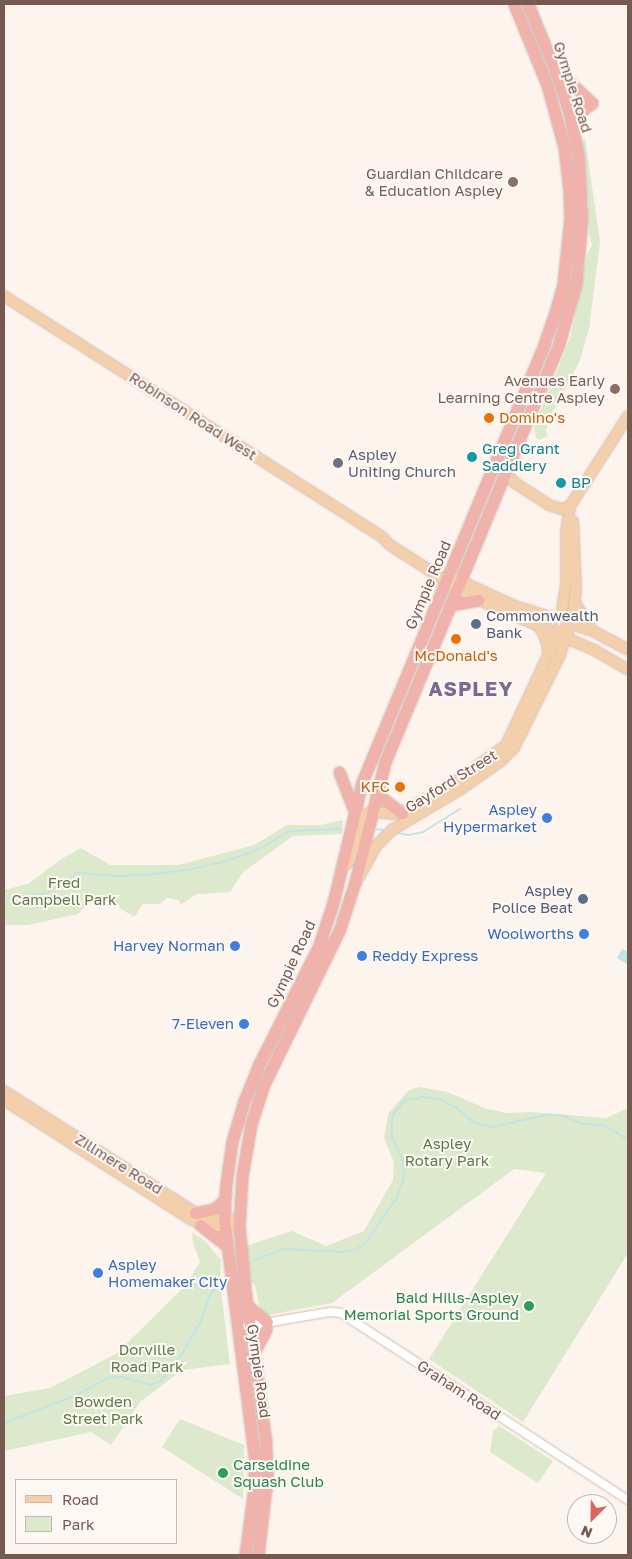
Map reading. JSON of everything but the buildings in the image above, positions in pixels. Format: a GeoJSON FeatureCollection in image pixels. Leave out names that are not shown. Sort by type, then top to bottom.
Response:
{"type":"FeatureCollection","features":[{"type":"Feature","properties":{"kind":"highway","name":"Gympie Road"},"geometry":{"type":"LineString","coordinates":[[245,1555],[253,1496],[255,1462],[225,1223],[225,1199],[232,1142],[244,1101],[258,1066],[315,956],[327,925],[354,810],[367,769],[541,353],[563,284],[569,235],[569,189],[558,119],[547,85],[514,4]]}},
{"type":"Feature","properties":{"kind":"highway","name":"Gympie Road"},"geometry":{"type":"LineString","coordinates":[[258,1555],[266,1495],[267,1458],[240,1251],[239,1223],[246,1145],[260,1096],[272,1068],[330,953],[356,882],[376,793],[390,750],[554,358],[568,319],[576,282],[580,249],[581,190],[573,128],[556,73],[528,4]]}},
{"type":"Feature","properties":{"kind":"highway"},"geometry":{"type":"LineString","coordinates":[[556,73],[562,75],[592,104],[581,111],[573,128]]}},
{"type":"Feature","properties":{"kind":"highway"},"geometry":{"type":"LineString","coordinates":[[541,353],[554,358]]}},
{"type":"Feature","properties":{"kind":"highway"},"geometry":{"type":"LineString","coordinates":[[450,605],[479,600]]}},
{"type":"Feature","properties":{"kind":"highway"},"geometry":{"type":"LineString","coordinates":[[339,772],[354,810]]}},
{"type":"Feature","properties":{"kind":"highway"},"geometry":{"type":"LineString","coordinates":[[376,793],[402,813]]}},
{"type":"Feature","properties":{"kind":"highway"},"geometry":{"type":"LineString","coordinates":[[195,1213],[214,1209],[225,1199]]}},
{"type":"Feature","properties":{"kind":"highway"},"geometry":{"type":"LineString","coordinates":[[200,1224],[228,1251]]}},
{"type":"Feature","properties":{"kind":"highway"},"geometry":{"type":"LineString","coordinates":[[247,1305],[266,1326],[254,1352]]}},
{"type":"Feature","properties":{"kind":"main road","name":"Robinson Road West"},"geometry":{"type":"LineString","coordinates":[[4,296],[382,537],[390,539],[479,600],[586,646],[628,670]]}},
{"type":"Feature","properties":{"kind":"main road"},"geometry":{"type":"LineString","coordinates":[[566,621],[564,601],[566,534],[570,506],[628,416]]}},
{"type":"Feature","properties":{"kind":"main road"},"geometry":{"type":"LineString","coordinates":[[496,461],[517,484],[550,505],[561,509],[570,506]]}},
{"type":"Feature","properties":{"kind":"main road"},"geometry":{"type":"LineString","coordinates":[[562,635],[566,621],[575,603],[576,581],[573,518],[578,496]]}},
{"type":"Feature","properties":{"kind":"main road"},"geometry":{"type":"LineString","coordinates":[[550,505],[561,519],[566,534]]}},
{"type":"Feature","properties":{"kind":"main road","name":"Robinson Road West"},"geometry":{"type":"LineString","coordinates":[[458,585],[593,631],[628,650]]}},
{"type":"Feature","properties":{"kind":"main road"},"geometry":{"type":"LineString","coordinates":[[542,615],[564,601]]}},
{"type":"Feature","properties":{"kind":"main road"},"geometry":{"type":"LineString","coordinates":[[575,603],[593,631]]}},
{"type":"Feature","properties":{"kind":"main road"},"geometry":{"type":"LineString","coordinates":[[540,626],[546,640],[549,657]]}},
{"type":"Feature","properties":{"kind":"main road","name":"Gayford Street"},"geometry":{"type":"LineString","coordinates":[[356,882],[374,848],[392,830],[461,789],[511,752],[560,655],[562,635]]}},
{"type":"Feature","properties":{"kind":"main road","name":"Gayford Street"},"geometry":{"type":"LineString","coordinates":[[372,812],[402,813],[458,780],[503,749],[562,635]]}},
{"type":"Feature","properties":{"kind":"main road"},"geometry":{"type":"LineString","coordinates":[[560,655],[586,646]]}},
{"type":"Feature","properties":{"kind":"main road"},"geometry":{"type":"LineString","coordinates":[[340,870],[351,859],[361,819],[372,812]]}},
{"type":"Feature","properties":{"kind":"main road","name":"Zillmere Road"},"geometry":{"type":"LineString","coordinates":[[4,1091],[195,1213],[208,1219],[225,1223]]}},
{"type":"Feature","properties":{"kind":"main road","name":"Zillmere Road"},"geometry":{"type":"LineString","coordinates":[[4,1100],[200,1224],[239,1223]]}},
{"type":"Feature","properties":{"kind":"street","name":"Graham Road"},"geometry":{"type":"LineString","coordinates":[[238,1331],[330,1312],[341,1313],[628,1500]]}},
{"type":"Feature","properties":{"kind":"green space"},"geometry":{"type":"Polygon","coordinates":[[[585,138],[600,242],[589,329],[579,363],[549,419],[546,430],[548,436],[539,440],[536,438],[534,427],[570,339],[587,255],[592,245],[589,234],[589,210],[582,141],[585,138]]]}},
{"type":"Feature","properties":{"kind":"green space","name":"Fred Campbell Park"},"geometry":{"type":"Polygon","coordinates":[[[343,820],[342,834],[293,836],[243,872],[230,892],[197,894],[181,904],[178,900],[167,898],[160,904],[143,904],[134,917],[99,895],[95,896],[78,914],[28,925],[4,925],[4,890],[28,884],[63,858],[81,848],[110,865],[179,865],[254,845],[287,825],[320,825],[343,820]]]}},
{"type":"Feature","properties":{"kind":"green space","name":"Aspley Rotary Park"},"geometry":{"type":"Polygon","coordinates":[[[419,1087],[447,1092],[487,1109],[507,1113],[533,1112],[606,1118],[628,1108],[628,1253],[523,1422],[429,1359],[546,1173],[514,1169],[332,1303],[268,1315],[260,1309],[255,1286],[251,1281],[246,1246],[292,1231],[326,1246],[364,1231],[393,1180],[394,1163],[384,1138],[388,1114],[408,1091],[419,1087]]]}},
{"type":"Feature","properties":{"kind":"green space"},"geometry":{"type":"Polygon","coordinates":[[[192,1232],[205,1241],[221,1260],[220,1283],[230,1364],[182,1370],[140,1402],[111,1445],[91,1432],[4,1451],[4,1396],[50,1388],[116,1354],[186,1285],[200,1262],[193,1243],[192,1232]]]}},
{"type":"Feature","properties":{"kind":"green space","name":"Carseldine Squash Club"},"geometry":{"type":"Polygon","coordinates":[[[180,1419],[244,1445],[243,1499],[162,1447],[180,1419]]]}},
{"type":"Feature","properties":{"kind":"green space"},"geometry":{"type":"Polygon","coordinates":[[[499,1426],[553,1461],[538,1483],[490,1452],[493,1431],[499,1426]]]}},
{"type":"Feature","properties":{"kind":"water"},"geometry":{"type":"Polygon","coordinates":[[[622,949],[628,952],[628,965],[617,958],[622,949]]]}},
{"type":"Feature","properties":{"kind":"waterway"},"geometry":{"type":"LineString","coordinates":[[398,833],[408,835],[423,832],[460,809]]}},
{"type":"Feature","properties":{"kind":"waterway"},"geometry":{"type":"LineString","coordinates":[[4,899],[47,893],[78,873],[120,876],[192,869],[226,861],[261,848],[289,831],[341,829]]}},
{"type":"Feature","properties":{"kind":"waterway"},"geometry":{"type":"LineString","coordinates":[[377,829],[383,830]]}},
{"type":"Feature","properties":{"kind":"waterway"},"geometry":{"type":"LineString","coordinates":[[255,1260],[284,1249],[346,1252],[357,1249],[366,1242],[396,1199],[404,1179],[403,1161],[392,1136],[392,1116],[404,1101],[423,1097],[440,1099],[458,1109],[473,1122],[493,1127],[546,1115],[564,1116],[582,1124],[604,1125],[628,1140]]}},
{"type":"Feature","properties":{"kind":"waterway"},"geometry":{"type":"LineString","coordinates":[[4,1423],[77,1395],[108,1378],[122,1377],[151,1385],[161,1381],[180,1357],[200,1323],[211,1293],[227,1278]]}},
{"type":"Feature","properties":{"kind":"place","name":"Guardian Childcare & Education Aspley"},"geometry":{"type":"Point","coordinates":[513,182]}},
{"type":"Feature","properties":{"kind":"place","name":"Avenues Early Learning Centre Aspley"},"geometry":{"type":"Point","coordinates":[615,389]}},
{"type":"Feature","properties":{"kind":"place","name":"Domino's"},"geometry":{"type":"Point","coordinates":[489,418]}},
{"type":"Feature","properties":{"kind":"place","name":"Greg Grant Saddlery"},"geometry":{"type":"Point","coordinates":[472,457]}},
{"type":"Feature","properties":{"kind":"place","name":"Aspley Uniting Church"},"geometry":{"type":"Point","coordinates":[338,463]}},
{"type":"Feature","properties":{"kind":"place","name":"BP"},"geometry":{"type":"Point","coordinates":[561,483]}},
{"type":"Feature","properties":{"kind":"place","name":"Commonwealth Bank"},"geometry":{"type":"Point","coordinates":[476,624]}},
{"type":"Feature","properties":{"kind":"place","name":"McDonald's"},"geometry":{"type":"Point","coordinates":[456,639]}},
{"type":"Feature","properties":{"kind":"place","name":"KFC"},"geometry":{"type":"Point","coordinates":[400,787]}},
{"type":"Feature","properties":{"kind":"place","name":"Aspley Hypermarket"},"geometry":{"type":"Point","coordinates":[547,818]}},
{"type":"Feature","properties":{"kind":"place","name":"Aspley Police Beat"},"geometry":{"type":"Point","coordinates":[583,899]}},
{"type":"Feature","properties":{"kind":"place","name":"Woolworths"},"geometry":{"type":"Point","coordinates":[584,934]}},
{"type":"Feature","properties":{"kind":"place","name":"Harvey Norman"},"geometry":{"type":"Point","coordinates":[235,946]}},
{"type":"Feature","properties":{"kind":"place","name":"Reddy Express"},"geometry":{"type":"Point","coordinates":[362,956]}},
{"type":"Feature","properties":{"kind":"place","name":"7-Eleven"},"geometry":{"type":"Point","coordinates":[244,1024]}},
{"type":"Feature","properties":{"kind":"place","name":"Aspley Homemaker City"},"geometry":{"type":"Point","coordinates":[98,1273]}},
{"type":"Feature","properties":{"kind":"place","name":"Bald Hills-Aspley Memorial Sports Ground"},"geometry":{"type":"Point","coordinates":[529,1306]}},
{"type":"Feature","properties":{"kind":"place","name":"Carseldine Squash Club"},"geometry":{"type":"Point","coordinates":[223,1473]}},
{"type":"Feature","properties":{"kind":"district","name":"ASPLEY"},"geometry":{"type":"Point","coordinates":[471,688]}},
{"type":"Feature","properties":{"kind":"park label","name":"Dorville Road Park"},"geometry":{"type":"Point","coordinates":[147,1358]}},
{"type":"Feature","properties":{"kind":"park label","name":"Bowden Street Park"},"geometry":{"type":"Point","coordinates":[103,1410]}}]}
